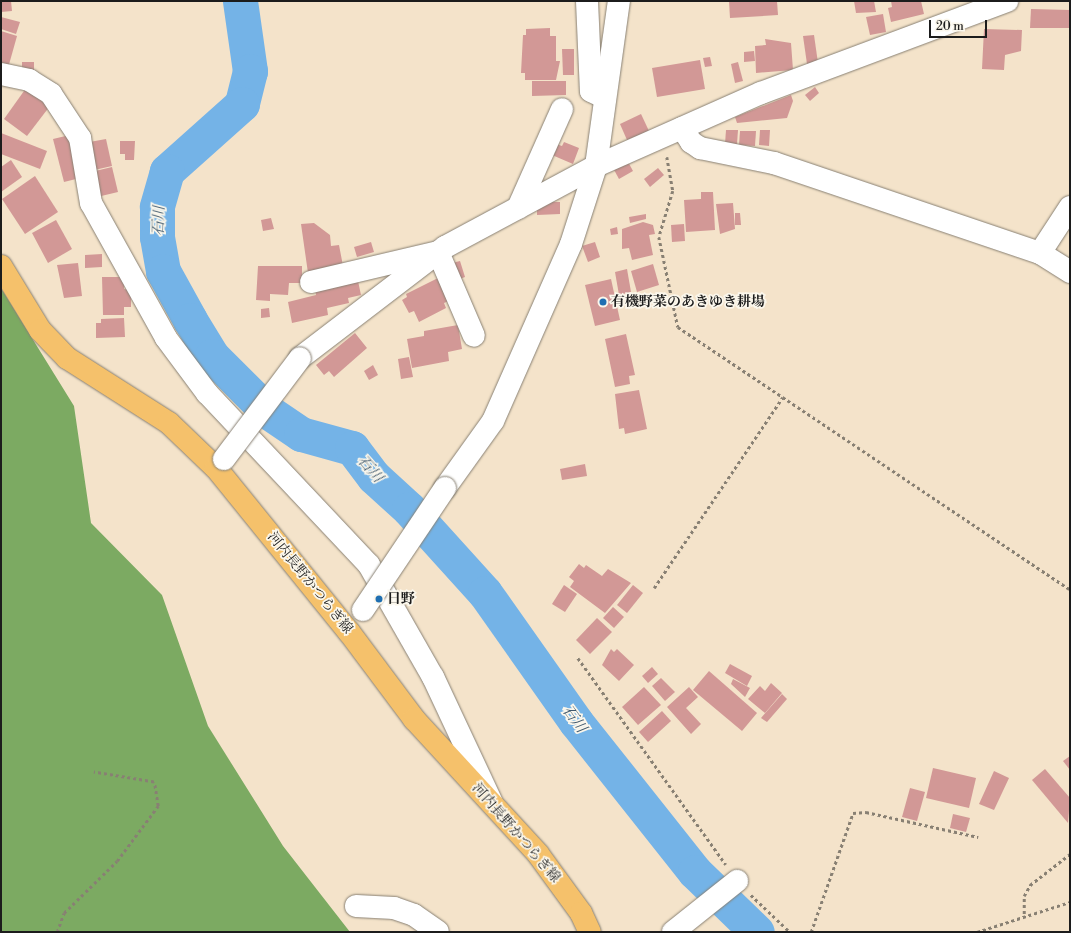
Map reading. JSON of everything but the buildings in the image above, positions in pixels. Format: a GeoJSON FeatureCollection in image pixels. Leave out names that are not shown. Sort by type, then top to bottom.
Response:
{"type":"FeatureCollection","features":[{"type":"Feature","properties":{"kind":"main road","name":"河内長野かつらぎ線"},"geometry":{"type":"LineString","coordinates":[[1,266],[40,330],[67,358],[169,423],[220,463],[350,632],[414,719],[562,884],[590,932]]}},
{"type":"Feature","properties":{"kind":"street"},"geometry":{"type":"LineString","coordinates":[[587,1],[591,90],[604,97]]}},
{"type":"Feature","properties":{"kind":"street"},"geometry":{"type":"LineString","coordinates":[[350,632],[363,610],[445,488],[493,421],[515,376],[571,244],[596,166],[604,97],[619,1]]}},
{"type":"Feature","properties":{"kind":"street"},"geometry":{"type":"LineString","coordinates":[[220,463],[300,358],[438,252],[596,166],[676,130],[761,94],[1007,1]]}},
{"type":"Feature","properties":{"kind":"street"},"geometry":{"type":"LineString","coordinates":[[1,74],[29,80],[51,94],[80,138],[91,203],[166,338],[207,393],[369,565],[433,677],[492,805]]}},
{"type":"Feature","properties":{"kind":"street"},"geometry":{"type":"LineString","coordinates":[[518,208],[562,109]]}},
{"type":"Feature","properties":{"kind":"street"},"geometry":{"type":"LineString","coordinates":[[676,130],[700,148],[774,163],[1040,253],[1070,272]]}},
{"type":"Feature","properties":{"kind":"street"},"geometry":{"type":"LineString","coordinates":[[1040,253],[1070,207]]}},
{"type":"Feature","properties":{"kind":"street"},"geometry":{"type":"LineString","coordinates":[[311,282],[438,252]]}},
{"type":"Feature","properties":{"kind":"street"},"geometry":{"type":"LineString","coordinates":[[438,252],[474,336]]}},
{"type":"Feature","properties":{"kind":"street"},"geometry":{"type":"LineString","coordinates":[[673,932],[692,915],[734,883]]}},
{"type":"Feature","properties":{"kind":"street"},"geometry":{"type":"LineString","coordinates":[[356,906],[394,908],[414,915],[438,932]]}},
{"type":"Feature","properties":{"kind":"path"},"geometry":{"type":"LineString","coordinates":[[676,130],[666,163],[673,191],[659,237],[678,327],[1070,589]]}},
{"type":"Feature","properties":{"kind":"path"},"geometry":{"type":"LineString","coordinates":[[654,588],[783,397]]}},
{"type":"Feature","properties":{"kind":"path"},"geometry":{"type":"LineString","coordinates":[[578,658],[734,883],[790,932]]}},
{"type":"Feature","properties":{"kind":"path"},"geometry":{"type":"LineString","coordinates":[[57,932],[64,913],[117,861],[158,806],[154,782],[94,772]]}},
{"type":"Feature","properties":{"kind":"path"},"geometry":{"type":"LineString","coordinates":[[811,932],[854,813],[866,812],[978,837]]}},
{"type":"Feature","properties":{"kind":"path"},"geometry":{"type":"LineString","coordinates":[[1024,914],[1024,896],[1030,885],[1070,854]]}},
{"type":"Feature","properties":{"kind":"path"},"geometry":{"type":"LineString","coordinates":[[977,932],[1024,914],[1070,902]]}},
{"type":"Feature","properties":{"kind":"green space"},"geometry":{"type":"Polygon","coordinates":[[[1,288],[74,406],[91,523],[162,595],[208,726],[283,846],[350,932],[1,932],[1,288]]]}},
{"type":"Feature","properties":{"kind":"waterway","name":"石川"},"geometry":{"type":"LineString","coordinates":[[240,1],[250,71],[242,104],[167,171],[157,207],[157,237],[163,271],[190,320],[212,356],[267,411],[301,434],[352,448],[374,477],[409,509],[485,593],[576,722],[695,872],[757,932]]}},
{"type":"Feature","properties":{"kind":"place","name":"有機野菜のあきゆき耕場"},"geometry":{"type":"Point","coordinates":[603,302]}},
{"type":"Feature","properties":{"kind":"place","name":"日野"},"geometry":{"type":"Point","coordinates":[379,599]}}]}
